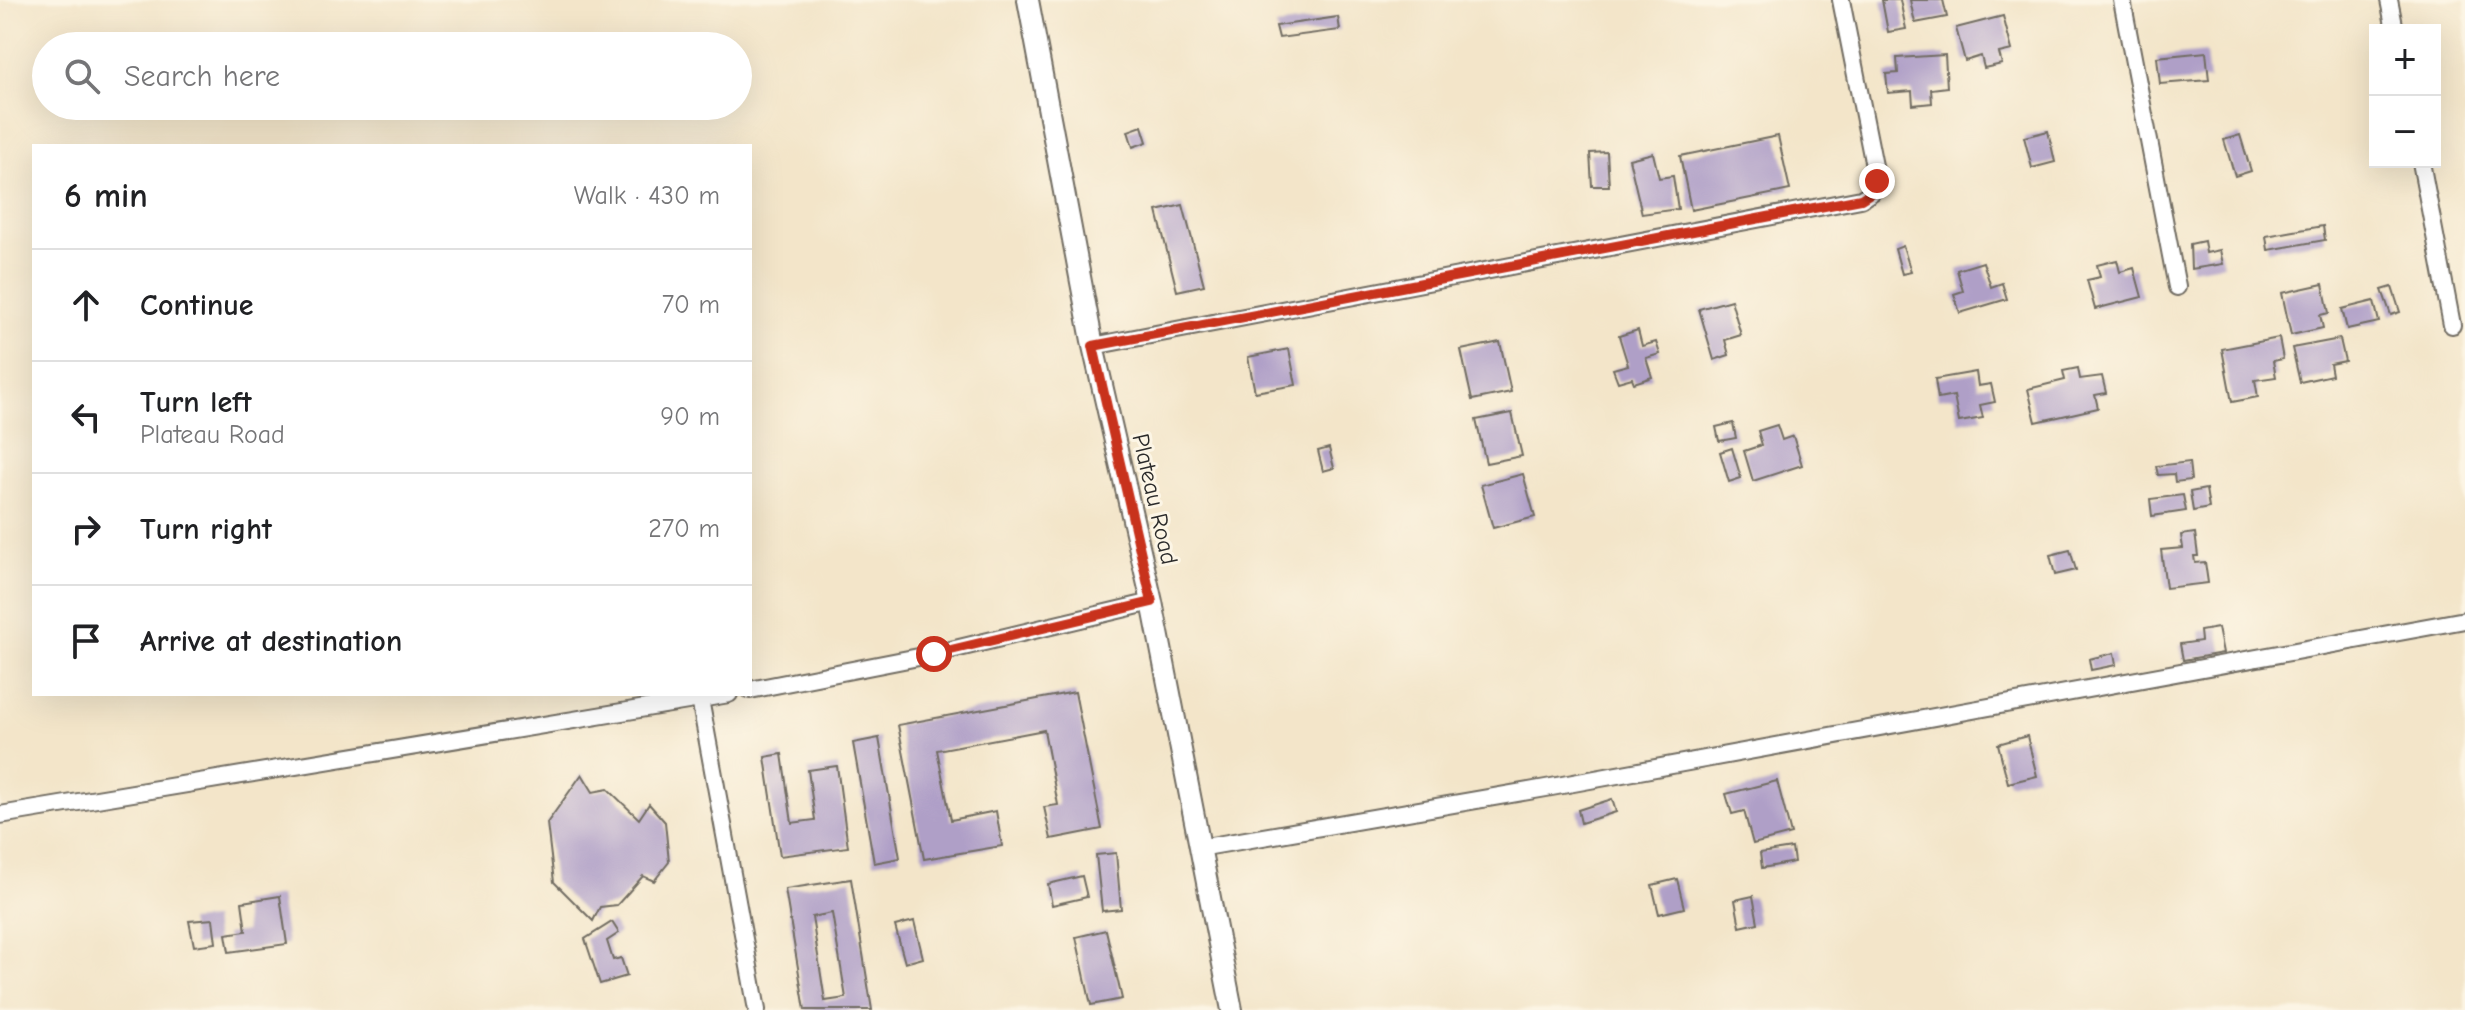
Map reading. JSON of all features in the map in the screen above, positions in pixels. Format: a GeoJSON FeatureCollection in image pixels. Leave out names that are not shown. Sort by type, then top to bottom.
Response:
{"type":"FeatureCollection","features":[{"type":"Feature","properties":{"kind":"street","name":"Plateau Road"},"geometry":{"type":"LineString","coordinates":[[1028,0],[1093,346],[1152,602],[1232,1010]]}},
{"type":"Feature","properties":{"kind":"street"},"geometry":{"type":"LineString","coordinates":[[1093,346],[1861,199],[1872,192],[1877,181],[1841,0]]}},
{"type":"Feature","properties":{"kind":"street"},"geometry":{"type":"LineString","coordinates":[[2122,0],[2177,287]]}},
{"type":"Feature","properties":{"kind":"street"},"geometry":{"type":"LineString","coordinates":[[2389,0],[2394,24]]}},
{"type":"Feature","properties":{"kind":"street"},"geometry":{"type":"LineString","coordinates":[[2422,168],[2452,325]]}},
{"type":"Feature","properties":{"kind":"street"},"geometry":{"type":"LineString","coordinates":[[752,690],[918,657],[1152,602]]}},
{"type":"Feature","properties":{"kind":"street"},"geometry":{"type":"LineString","coordinates":[[1199,848],[1531,791],[2465,620]]}},
{"type":"Feature","properties":{"kind":"street"},"geometry":{"type":"LineString","coordinates":[[0,815],[717,696]]}},
{"type":"Feature","properties":{"kind":"street"},"geometry":{"type":"LineString","coordinates":[[700,699],[757,1010]]}},
{"type":"Feature","properties":{"kind":"building"},"geometry":{"type":"Polygon","coordinates":[[[1882,0],[1900,0],[1906,29],[1888,32],[1882,0]]]}},
{"type":"Feature","properties":{"kind":"building"},"geometry":{"type":"Polygon","coordinates":[[[1910,0],[1943,0],[1947,17],[1915,23],[1910,0]]]}},
{"type":"Feature","properties":{"kind":"building"},"geometry":{"type":"Polygon","coordinates":[[[2003,16],[2012,50],[1999,53],[2002,64],[1984,68],[1981,56],[1965,61],[1956,28],[2003,16]]]}},
{"type":"Feature","properties":{"kind":"building"},"geometry":{"type":"Polygon","coordinates":[[[1338,17],[1340,30],[1279,38],[1276,26],[1338,17]]]}},
{"type":"Feature","properties":{"kind":"building"},"geometry":{"type":"Polygon","coordinates":[[[2206,52],[2209,80],[2160,84],[2157,57],[2206,52]]]}},
{"type":"Feature","properties":{"kind":"building"},"geometry":{"type":"Polygon","coordinates":[[[1945,55],[1947,87],[1931,89],[1932,103],[1913,105],[1912,91],[1888,93],[1886,74],[1898,73],[1897,58],[1945,55]]]}},
{"type":"Feature","properties":{"kind":"building"},"geometry":{"type":"Polygon","coordinates":[[[1142,126],[1147,142],[1133,147],[1128,131],[1142,126]]]}},
{"type":"Feature","properties":{"kind":"building"},"geometry":{"type":"Polygon","coordinates":[[[2048,131],[2055,162],[2032,168],[2024,137],[2048,131]]]}},
{"type":"Feature","properties":{"kind":"building"},"geometry":{"type":"Polygon","coordinates":[[[2240,135],[2251,171],[2235,176],[2224,140],[2240,135]]]}},
{"type":"Feature","properties":{"kind":"building"},"geometry":{"type":"Polygon","coordinates":[[[1778,136],[1790,190],[1691,210],[1680,156],[1778,136]]]}},
{"type":"Feature","properties":{"kind":"building"},"geometry":{"type":"Polygon","coordinates":[[[1607,152],[1609,186],[1592,186],[1590,153],[1607,152]]]}},
{"type":"Feature","properties":{"kind":"building"},"geometry":{"type":"Polygon","coordinates":[[[1653,153],[1659,178],[1673,176],[1678,209],[1642,214],[1629,159],[1653,153]]]}},
{"type":"Feature","properties":{"kind":"building"},"geometry":{"type":"Polygon","coordinates":[[[1183,205],[1204,285],[1177,291],[1157,211],[1183,205]]]}},
{"type":"Feature","properties":{"kind":"building"},"geometry":{"type":"Polygon","coordinates":[[[2323,226],[2325,240],[2268,250],[2266,236],[2323,226]]]}},
{"type":"Feature","properties":{"kind":"building"},"geometry":{"type":"Polygon","coordinates":[[[2204,241],[2206,253],[2220,250],[2223,264],[2191,269],[2190,244],[2204,241]]]}},
{"type":"Feature","properties":{"kind":"building"},"geometry":{"type":"Polygon","coordinates":[[[1903,246],[1911,272],[1902,274],[1895,249],[1903,246]]]}},
{"type":"Feature","properties":{"kind":"building"},"geometry":{"type":"Polygon","coordinates":[[[2117,260],[2120,272],[2134,268],[2142,297],[2095,309],[2087,280],[2100,277],[2097,265],[2117,260]]]}},
{"type":"Feature","properties":{"kind":"building"},"geometry":{"type":"Polygon","coordinates":[[[1983,262],[1991,287],[2002,283],[2007,299],[1960,313],[1954,294],[1963,291],[1957,270],[1983,262]]]}},
{"type":"Feature","properties":{"kind":"building"},"geometry":{"type":"Polygon","coordinates":[[[2323,284],[2329,313],[2320,315],[2323,328],[2291,335],[2282,293],[2323,284]]]}},
{"type":"Feature","properties":{"kind":"building"},"geometry":{"type":"Polygon","coordinates":[[[2392,287],[2400,312],[2391,315],[2382,290],[2392,287]]]}},
{"type":"Feature","properties":{"kind":"building"},"geometry":{"type":"Polygon","coordinates":[[[1731,300],[1741,335],[1725,340],[1729,355],[1714,360],[1699,309],[1731,300]]]}},
{"type":"Feature","properties":{"kind":"building"},"geometry":{"type":"Polygon","coordinates":[[[2374,301],[2379,322],[2347,329],[2342,309],[2374,301]]]}},
{"type":"Feature","properties":{"kind":"building"},"geometry":{"type":"Polygon","coordinates":[[[1638,330],[1642,346],[1656,342],[1660,354],[1646,358],[1652,377],[1634,383],[1632,378],[1618,382],[1613,369],[1628,365],[1619,336],[1638,330]]]}},
{"type":"Feature","properties":{"kind":"building"},"geometry":{"type":"Polygon","coordinates":[[[2279,338],[2283,359],[2273,361],[2276,377],[2255,380],[2258,397],[2232,402],[2222,349],[2279,338]]]}},
{"type":"Feature","properties":{"kind":"building"},"geometry":{"type":"Polygon","coordinates":[[[2340,339],[2345,361],[2330,364],[2332,375],[2300,382],[2292,348],[2340,339]]]}},
{"type":"Feature","properties":{"kind":"building"},"geometry":{"type":"Polygon","coordinates":[[[1500,342],[1511,392],[1472,400],[1461,350],[1500,342]]]}},
{"type":"Feature","properties":{"kind":"building"},"geometry":{"type":"Polygon","coordinates":[[[1289,349],[1296,385],[1255,392],[1248,357],[1289,349]]]}},
{"type":"Feature","properties":{"kind":"building"},"geometry":{"type":"Polygon","coordinates":[[[2078,368],[2080,379],[2102,376],[2106,393],[2095,395],[2098,408],[2036,422],[2028,389],[2065,380],[2063,371],[2078,368]]]}},
{"type":"Feature","properties":{"kind":"building"},"geometry":{"type":"Polygon","coordinates":[[[1976,372],[1978,386],[1991,384],[1995,402],[1980,405],[1983,418],[1959,422],[1954,396],[1938,399],[1935,379],[1976,372]]]}},
{"type":"Feature","properties":{"kind":"building"},"geometry":{"type":"Polygon","coordinates":[[[1512,413],[1522,456],[1486,463],[1476,420],[1512,413]]]}},
{"type":"Feature","properties":{"kind":"building"},"geometry":{"type":"Polygon","coordinates":[[[1733,423],[1736,438],[1719,441],[1716,427],[1733,423]]]}},
{"type":"Feature","properties":{"kind":"building"},"geometry":{"type":"Polygon","coordinates":[[[1777,425],[1782,440],[1793,436],[1802,465],[1753,481],[1744,451],[1762,445],[1758,431],[1777,425]]]}},
{"type":"Feature","properties":{"kind":"building"},"geometry":{"type":"Polygon","coordinates":[[[1329,448],[1334,468],[1323,471],[1318,451],[1329,448]]]}},
{"type":"Feature","properties":{"kind":"building"},"geometry":{"type":"Polygon","coordinates":[[[1732,448],[1741,478],[1729,482],[1720,452],[1732,448]]]}},
{"type":"Feature","properties":{"kind":"building"},"geometry":{"type":"Polygon","coordinates":[[[2189,462],[2191,480],[2175,482],[2174,474],[2158,475],[2156,466],[2189,462]]]}},
{"type":"Feature","properties":{"kind":"building"},"geometry":{"type":"Polygon","coordinates":[[[1523,474],[1535,517],[1493,528],[1481,485],[1523,474]]]}},
{"type":"Feature","properties":{"kind":"building"},"geometry":{"type":"Polygon","coordinates":[[[2206,489],[2209,508],[2193,511],[2190,492],[2206,489]]]}},
{"type":"Feature","properties":{"kind":"building"},"geometry":{"type":"Polygon","coordinates":[[[2183,495],[2186,511],[2152,516],[2150,499],[2183,495]]]}},
{"type":"Feature","properties":{"kind":"building"},"geometry":{"type":"Polygon","coordinates":[[[2195,533],[2198,556],[2194,556],[2195,563],[2205,562],[2208,583],[2166,588],[2161,550],[2183,548],[2181,535],[2195,533]]]}},
{"type":"Feature","properties":{"kind":"building"},"geometry":{"type":"Polygon","coordinates":[[[2070,550],[2076,570],[2055,575],[2050,555],[2070,550]]]}},
{"type":"Feature","properties":{"kind":"building"},"geometry":{"type":"Polygon","coordinates":[[[2218,628],[2223,653],[2183,660],[2180,644],[2201,641],[2200,631],[2218,628]]]}},
{"type":"Feature","properties":{"kind":"building"},"geometry":{"type":"Polygon","coordinates":[[[2114,653],[2116,665],[2091,670],[2089,659],[2114,653]]]}},
{"type":"Feature","properties":{"kind":"building"},"geometry":{"type":"Polygon","coordinates":[[[1075,692],[1102,829],[1051,839],[1044,807],[1058,805],[1044,730],[937,750],[951,820],[996,811],[1002,846],[924,859],[898,725],[1075,692]]]}},
{"type":"Feature","properties":{"kind":"building"},"geometry":{"type":"Polygon","coordinates":[[[2027,736],[2037,776],[2008,783],[1998,744],[2027,736]]]}},
{"type":"Feature","properties":{"kind":"building"},"geometry":{"type":"Polygon","coordinates":[[[879,738],[900,858],[874,863],[853,743],[879,738]]]}},
{"type":"Feature","properties":{"kind":"building"},"geometry":{"type":"Polygon","coordinates":[[[782,754],[792,823],[815,820],[808,770],[837,766],[848,847],[780,856],[765,757],[782,754]]]}},
{"type":"Feature","properties":{"kind":"building"},"geometry":{"type":"Polygon","coordinates":[[[582,774],[593,792],[608,789],[639,819],[649,804],[665,822],[669,862],[654,881],[643,876],[617,905],[600,907],[593,921],[554,882],[547,823],[582,774]]]}},
{"type":"Feature","properties":{"kind":"building"},"geometry":{"type":"Polygon","coordinates":[[[1777,781],[1791,834],[1753,844],[1744,811],[1732,814],[1726,794],[1777,781]]]}},
{"type":"Feature","properties":{"kind":"building"},"geometry":{"type":"Polygon","coordinates":[[[1612,799],[1616,812],[1581,823],[1578,810],[1612,799]]]}},
{"type":"Feature","properties":{"kind":"building"},"geometry":{"type":"Polygon","coordinates":[[[1792,848],[1794,862],[1762,868],[1760,853],[1792,848]]]}},
{"type":"Feature","properties":{"kind":"building"},"geometry":{"type":"Polygon","coordinates":[[[1116,853],[1121,909],[1102,911],[1096,855],[1116,853]]]}},
{"type":"Feature","properties":{"kind":"building"},"geometry":{"type":"Polygon","coordinates":[[[1082,876],[1087,897],[1052,905],[1048,884],[1082,876]]]}},
{"type":"Feature","properties":{"kind":"building"},"geometry":{"type":"Polygon","coordinates":[[[851,879],[872,1010],[805,1010],[785,889],[851,879]],[[832,913],[812,917],[825,1001],[846,998],[832,913]]]}},
{"type":"Feature","properties":{"kind":"building"},"geometry":{"type":"Polygon","coordinates":[[[1677,879],[1684,908],[1659,914],[1652,885],[1677,879]]]}},
{"type":"Feature","properties":{"kind":"building"},"geometry":{"type":"Polygon","coordinates":[[[280,896],[287,944],[229,952],[226,934],[246,931],[242,902],[280,896]]]}},
{"type":"Feature","properties":{"kind":"building"},"geometry":{"type":"Polygon","coordinates":[[[1753,896],[1758,923],[1740,927],[1735,900],[1753,896]]]}},
{"type":"Feature","properties":{"kind":"building"},"geometry":{"type":"Polygon","coordinates":[[[213,919],[216,943],[194,946],[189,921],[213,919]]]}},
{"type":"Feature","properties":{"kind":"building"},"geometry":{"type":"Polygon","coordinates":[[[914,921],[923,958],[905,963],[895,926],[914,921]]]}},
{"type":"Feature","properties":{"kind":"building"},"geometry":{"type":"Polygon","coordinates":[[[612,922],[619,933],[607,941],[613,960],[621,958],[627,976],[600,984],[585,939],[612,922]]]}},
{"type":"Feature","properties":{"kind":"building"},"geometry":{"type":"Polygon","coordinates":[[[1106,930],[1122,999],[1091,1005],[1076,937],[1106,930]]]}},
{"type":"Feature","properties":{"kind":"route"},"geometry":{"type":"LineString","coordinates":[[934,654],[1152,602],[1093,346],[1861,199],[1872,192],[1877,181]]}}]}
